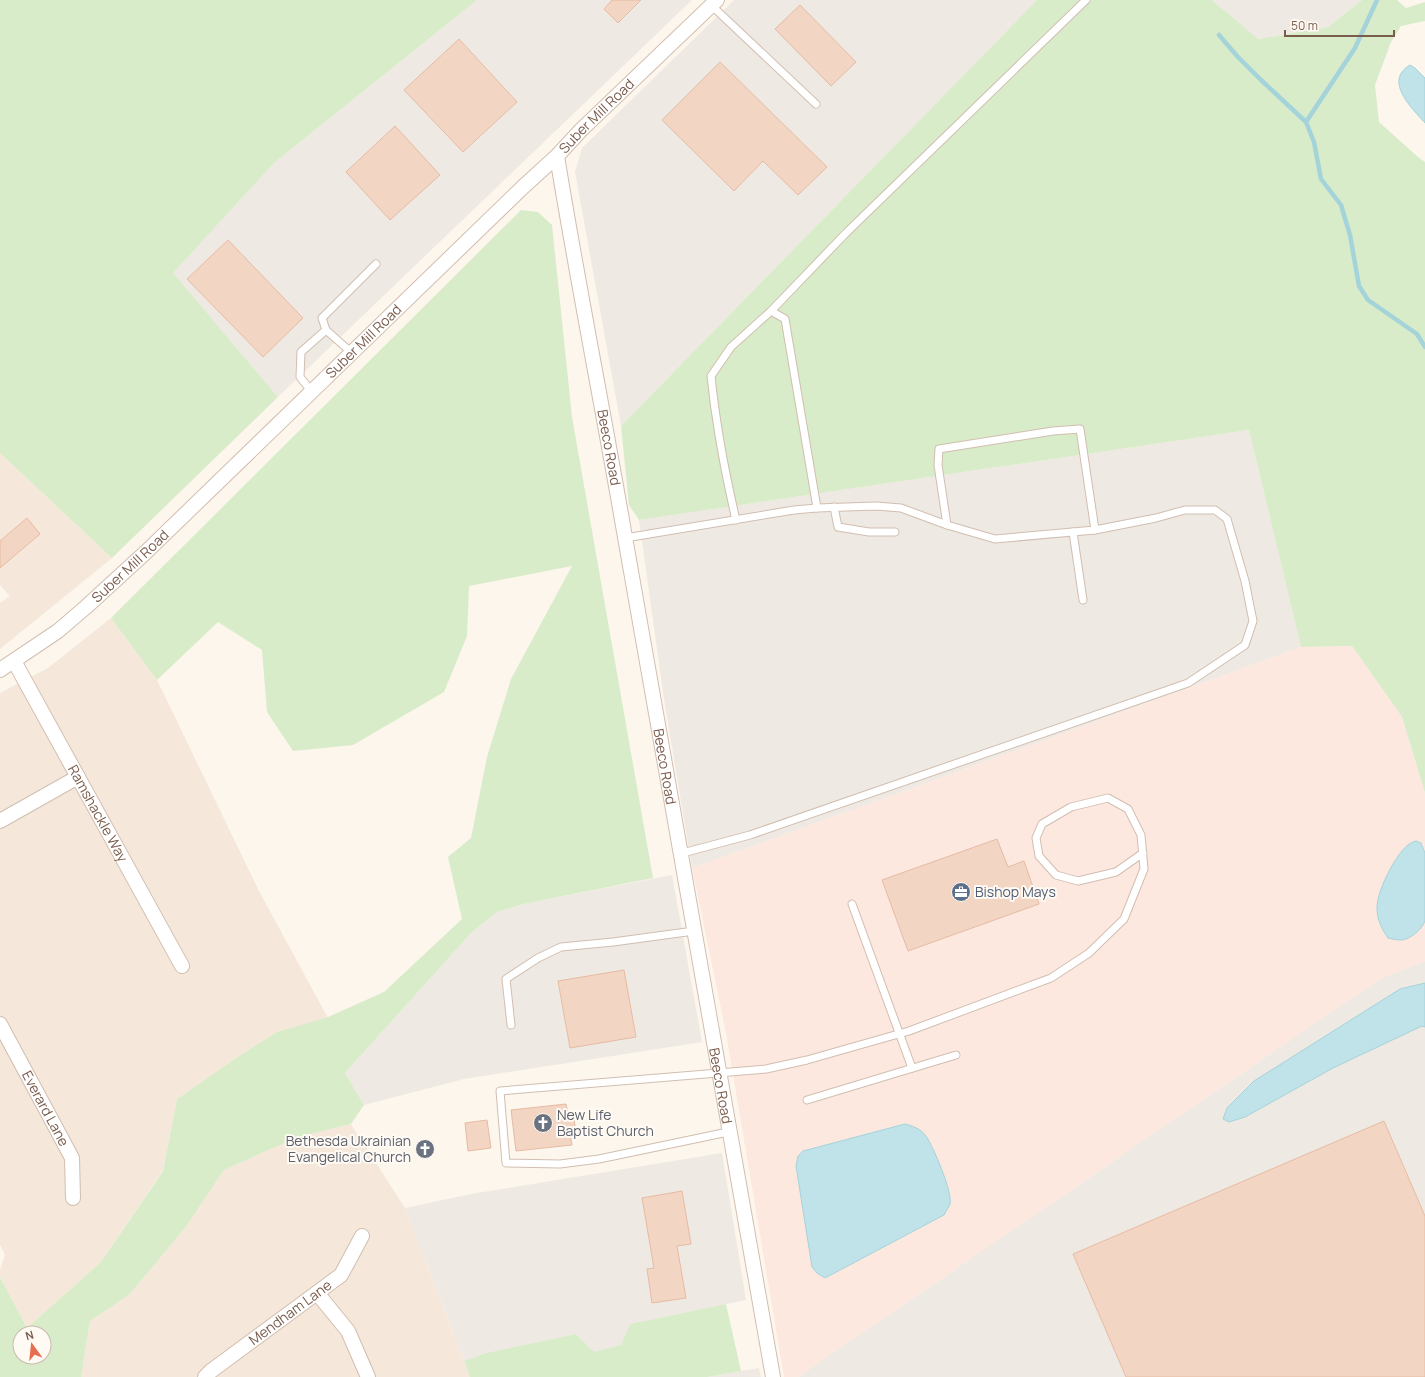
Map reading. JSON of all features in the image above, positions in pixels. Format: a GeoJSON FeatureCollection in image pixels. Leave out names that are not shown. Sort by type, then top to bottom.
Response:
{"type":"FeatureCollection","features":[{"type":"Feature","properties":{"kind":"street","name":"Suber Mill Road"},"geometry":{"type":"LineString","coordinates":[[0,670],[58,631],[86,607],[352,354],[523,187],[557,156],[581,130],[714,3]]}},
{"type":"Feature","properties":{"kind":"street","name":"Beeco Road"},"geometry":{"type":"LineString","coordinates":[[557,156],[728,1132],[773,1377]]}},
{"type":"Feature","properties":{"kind":"street","name":"Ramshackle Way"},"geometry":{"type":"LineString","coordinates":[[14,661],[182,966]]}},
{"type":"Feature","properties":{"kind":"street"},"geometry":{"type":"LineString","coordinates":[[0,821],[78,777]]}},
{"type":"Feature","properties":{"kind":"street","name":"Everard Lane"},"geometry":{"type":"LineString","coordinates":[[0,1024],[72,1158],[73,1198]]}},
{"type":"Feature","properties":{"kind":"street","name":"Mendham Lane"},"geometry":{"type":"LineString","coordinates":[[206,1377],[211,1371],[341,1275],[362,1236]]}},
{"type":"Feature","properties":{"kind":"street"},"geometry":{"type":"LineString","coordinates":[[317,1293],[348,1331],[368,1377]]}},
{"type":"Feature","properties":{"kind":"lane"},"geometry":{"type":"LineString","coordinates":[[736,520],[729,492],[715,413],[711,376],[731,347],[771,311],[846,233],[1086,0]]}},
{"type":"Feature","properties":{"kind":"lane"},"geometry":{"type":"LineString","coordinates":[[714,3],[816,104]]}},
{"type":"Feature","properties":{"kind":"lane"},"geometry":{"type":"LineString","coordinates":[[352,354],[326,330],[322,318],[376,264]]}},
{"type":"Feature","properties":{"kind":"lane"},"geometry":{"type":"LineString","coordinates":[[771,311],[785,319],[817,508]]}},
{"type":"Feature","properties":{"kind":"lane"},"geometry":{"type":"LineString","coordinates":[[312,392],[300,377],[301,352],[326,330]]}},
{"type":"Feature","properties":{"kind":"lane"},"geometry":{"type":"LineString","coordinates":[[947,525],[938,465],[939,450],[1080,428],[1095,530]]}},
{"type":"Feature","properties":{"kind":"lane"},"geometry":{"type":"LineString","coordinates":[[625,538],[736,520],[817,508],[834,507],[876,506],[901,508],[947,525],[995,539],[1095,530],[1156,518],[1186,510],[1214,510],[1227,519],[1245,580],[1253,621],[1245,645],[1188,683],[764,830],[679,854]]}},
{"type":"Feature","properties":{"kind":"lane"},"geometry":{"type":"LineString","coordinates":[[834,507],[838,527],[869,532],[895,532]]}},
{"type":"Feature","properties":{"kind":"lane"},"geometry":{"type":"LineString","coordinates":[[1073,532],[1083,600]]}},
{"type":"Feature","properties":{"kind":"lane"},"geometry":{"type":"LineString","coordinates":[[728,1132],[599,1159],[560,1164],[506,1163],[500,1091],[718,1074],[766,1069],[786,1065],[899,1034],[1051,978],[1089,953],[1124,919],[1144,869],[1143,853],[1141,835],[1128,810],[1108,798],[1071,807],[1042,824],[1036,838],[1039,856],[1056,875],[1078,881],[1116,872],[1143,853]]}},
{"type":"Feature","properties":{"kind":"lane"},"geometry":{"type":"LineString","coordinates":[[852,904],[912,1068]]}},
{"type":"Feature","properties":{"kind":"lane"},"geometry":{"type":"LineString","coordinates":[[510,1025],[506,979],[538,958],[561,947],[613,942],[694,931]]}},
{"type":"Feature","properties":{"kind":"lane"},"geometry":{"type":"LineString","coordinates":[[807,1100],[956,1056]]}},
{"type":"Feature","properties":{"kind":"shaded area"},"geometry":{"type":"Polygon","coordinates":[[[477,0],[692,0],[278,397],[172,273],[274,163],[477,0]]]}},
{"type":"Feature","properties":{"kind":"shaded area"},"geometry":{"type":"Polygon","coordinates":[[[734,0],[1037,0],[621,426],[575,172],[582,148],[734,0]]]}},
{"type":"Feature","properties":{"kind":"shaded area"},"geometry":{"type":"Polygon","coordinates":[[[1212,0],[1362,0],[1328,27],[1257,39],[1212,0]]]}},
{"type":"Feature","properties":{"kind":"shaded area"},"geometry":{"type":"Polygon","coordinates":[[[1249,430],[1301,647],[692,868],[664,699],[639,520],[1249,430]]]}},
{"type":"Feature","properties":{"kind":"shaded area"},"geometry":{"type":"Polygon","coordinates":[[[0,453],[112,558],[0,649],[0,603],[10,596],[0,585],[0,453]]]}},
{"type":"Feature","properties":{"kind":"shaded area"},"geometry":{"type":"Polygon","coordinates":[[[111,618],[157,680],[258,889],[328,1018],[277,1032],[236,1058],[177,1099],[163,1170],[101,1262],[30,1325],[25,1325],[0,1277],[0,1270],[5,1255],[0,1245],[0,693],[48,668],[111,618]]]}},
{"type":"Feature","properties":{"kind":"shaded area"},"geometry":{"type":"Polygon","coordinates":[[[1352,646],[1402,717],[1425,793],[1425,961],[1380,979],[798,1377],[784,1377],[726,1033],[692,868],[1301,647],[1352,646]]]}},
{"type":"Feature","properties":{"kind":"shaded area"},"geometry":{"type":"Polygon","coordinates":[[[672,875],[702,1042],[464,1079],[364,1105],[345,1073],[472,932],[497,912],[524,904],[672,875]]]}},
{"type":"Feature","properties":{"kind":"shaded area"},"geometry":{"type":"Polygon","coordinates":[[[1425,961],[1425,1377],[798,1377],[1380,979],[1425,961]]]}},
{"type":"Feature","properties":{"kind":"shaded area"},"geometry":{"type":"Polygon","coordinates":[[[351,1124],[405,1208],[470,1377],[81,1377],[90,1321],[129,1295],[185,1228],[224,1170],[298,1137],[351,1124]]]}},
{"type":"Feature","properties":{"kind":"shaded area"},"geometry":{"type":"Polygon","coordinates":[[[722,1153],[746,1300],[630,1324],[621,1345],[594,1353],[576,1334],[486,1353],[464,1361],[405,1208],[471,1194],[722,1153]]]}},
{"type":"Feature","properties":{"kind":"shaded area"},"geometry":{"type":"Polygon","coordinates":[[[759,1368],[761,1377],[707,1377],[741,1371],[759,1368]]]}},
{"type":"Feature","properties":{"kind":"green space"},"geometry":{"type":"Polygon","coordinates":[[[0,0],[477,0],[274,163],[173,273],[278,397],[112,558],[0,453],[0,0]]]}},
{"type":"Feature","properties":{"kind":"green space"},"geometry":{"type":"Polygon","coordinates":[[[1037,0],[1212,0],[1258,39],[1328,27],[1362,0],[1397,0],[1406,8],[1425,2],[1425,21],[1401,26],[1391,42],[1375,85],[1379,122],[1425,162],[1425,793],[1402,717],[1352,646],[1301,647],[1249,430],[639,520],[629,505],[621,426],[1037,0]]]}},
{"type":"Feature","properties":{"kind":"green space"},"geometry":{"type":"Polygon","coordinates":[[[521,210],[538,212],[552,225],[572,417],[653,878],[524,904],[497,912],[472,932],[345,1073],[364,1105],[351,1124],[298,1137],[224,1170],[185,1228],[129,1295],[90,1321],[81,1377],[0,1377],[0,1277],[25,1325],[12,1325],[12,1365],[52,1365],[52,1325],[30,1325],[101,1262],[163,1171],[177,1099],[236,1058],[277,1032],[328,1017],[384,992],[462,919],[448,857],[471,838],[487,757],[511,679],[572,566],[469,586],[467,636],[444,692],[353,745],[293,751],[267,712],[262,650],[218,622],[157,680],[111,618],[521,210]]]}},
{"type":"Feature","properties":{"kind":"green space"},"geometry":{"type":"Polygon","coordinates":[[[726,1304],[741,1371],[707,1377],[470,1377],[464,1361],[486,1353],[576,1334],[594,1352],[621,1345],[630,1324],[726,1304]]]}},
{"type":"Feature","properties":{"kind":"water"},"geometry":{"type":"Polygon","coordinates":[[[1410,65],[1425,78],[1425,123],[1407,102],[1399,86],[1399,79],[1402,71],[1410,65]]]}},
{"type":"Feature","properties":{"kind":"water"},"geometry":{"type":"Polygon","coordinates":[[[1416,841],[1421,843],[1425,853],[1425,921],[1418,931],[1404,940],[1388,938],[1378,917],[1377,909],[1380,894],[1392,865],[1409,844],[1416,841]]]}},
{"type":"Feature","properties":{"kind":"water"},"geometry":{"type":"Polygon","coordinates":[[[1425,983],[1425,1027],[1422,1026],[1333,1068],[1245,1117],[1229,1122],[1223,1119],[1227,1108],[1254,1081],[1400,989],[1425,983]]]}},
{"type":"Feature","properties":{"kind":"water"},"geometry":{"type":"Polygon","coordinates":[[[905,1124],[919,1130],[929,1141],[946,1180],[950,1198],[949,1206],[944,1215],[825,1278],[817,1273],[812,1267],[796,1166],[798,1156],[803,1151],[905,1124]]]}},
{"type":"Feature","properties":{"kind":"building"},"geometry":{"type":"Polygon","coordinates":[[[612,0],[641,0],[618,23],[604,9],[612,0]]]}},
{"type":"Feature","properties":{"kind":"building"},"geometry":{"type":"Polygon","coordinates":[[[800,5],[856,62],[831,86],[775,29],[800,5]]]}},
{"type":"Feature","properties":{"kind":"building"},"geometry":{"type":"Polygon","coordinates":[[[459,39],[517,102],[463,152],[404,90],[459,39]]]}},
{"type":"Feature","properties":{"kind":"building"},"geometry":{"type":"Polygon","coordinates":[[[720,62],[827,167],[798,195],[763,161],[734,191],[662,120],[720,62]]]}},
{"type":"Feature","properties":{"kind":"building"},"geometry":{"type":"Polygon","coordinates":[[[395,126],[440,175],[390,220],[346,172],[395,126]]]}},
{"type":"Feature","properties":{"kind":"building"},"geometry":{"type":"Polygon","coordinates":[[[228,240],[303,318],[263,357],[187,279],[228,240]]]}},
{"type":"Feature","properties":{"kind":"building"},"geometry":{"type":"Polygon","coordinates":[[[27,518],[40,534],[0,568],[0,541],[27,518]]]}},
{"type":"Feature","properties":{"kind":"building","name":"Bishop Mays"},"geometry":{"type":"Polygon","coordinates":[[[997,839],[1008,867],[1024,861],[1039,904],[908,951],[882,880],[997,839]]]}},
{"type":"Feature","properties":{"kind":"building"},"geometry":{"type":"Polygon","coordinates":[[[624,970],[636,1037],[570,1048],[558,981],[624,970]]]}},
{"type":"Feature","properties":{"kind":"building","name":"New Life Baptist Church"},"geometry":{"type":"Polygon","coordinates":[[[566,1104],[568,1113],[573,1112],[576,1133],[570,1134],[572,1145],[516,1151],[511,1110],[566,1104]]]}},
{"type":"Feature","properties":{"kind":"building"},"geometry":{"type":"Polygon","coordinates":[[[487,1120],[491,1148],[468,1151],[465,1123],[487,1120]]]}},
{"type":"Feature","properties":{"kind":"building"},"geometry":{"type":"Polygon","coordinates":[[[1384,1121],[1425,1216],[1425,1377],[1126,1377],[1073,1254],[1384,1121]]]}},
{"type":"Feature","properties":{"kind":"building"},"geometry":{"type":"Polygon","coordinates":[[[682,1191],[691,1244],[677,1246],[686,1298],[652,1303],[647,1269],[654,1268],[642,1198],[682,1191]]]}},
{"type":"Feature","properties":{"kind":"waterway"},"geometry":{"type":"LineString","coordinates":[[1306,122],[1355,48],[1377,0]]}},
{"type":"Feature","properties":{"kind":"waterway"},"geometry":{"type":"LineString","coordinates":[[1219,35],[1237,56],[1306,122],[1314,142],[1321,179],[1341,205],[1350,235],[1359,286],[1368,300],[1417,334],[1425,347]]}},
{"type":"Feature","properties":{"kind":"place","name":"Bishop Mays"},"geometry":{"type":"Point","coordinates":[961,892]}},
{"type":"Feature","properties":{"kind":"place","name":"New Life Baptist Church"},"geometry":{"type":"Point","coordinates":[543,1123]}},
{"type":"Feature","properties":{"kind":"place","name":"Bethesda Ukrainian Evangelical Church"},"geometry":{"type":"Point","coordinates":[425,1149]}}]}
